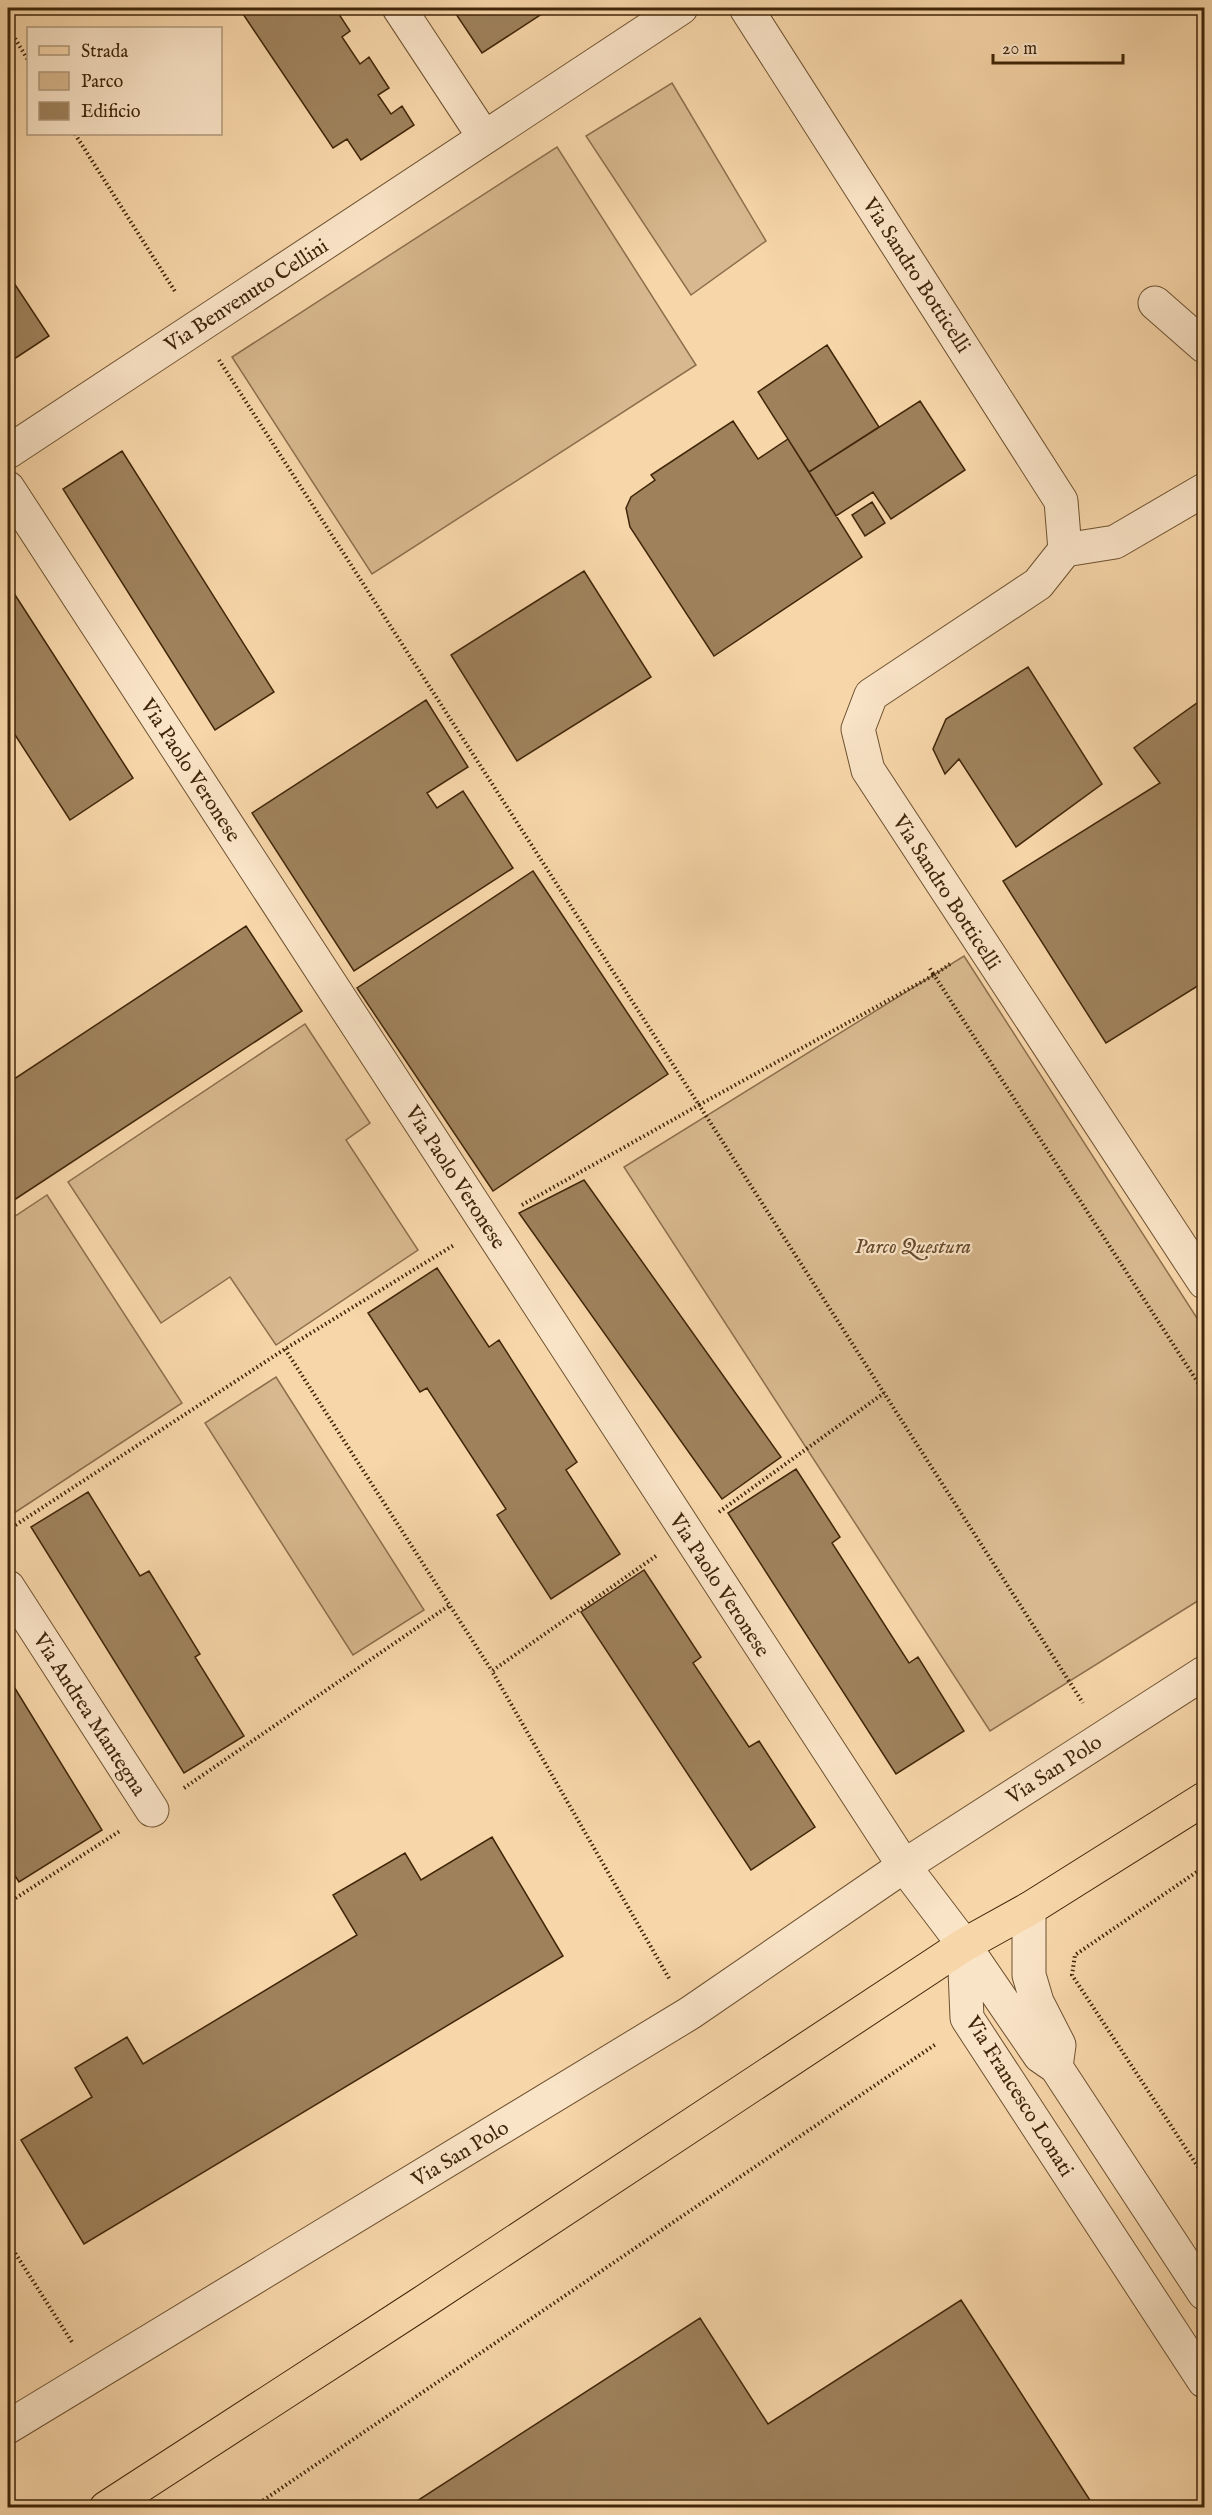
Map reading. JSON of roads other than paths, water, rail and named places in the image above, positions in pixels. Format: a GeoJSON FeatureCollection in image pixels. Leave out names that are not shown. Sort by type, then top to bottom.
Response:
{"type":"FeatureCollection","features":[{"type":"Feature","properties":{"kind":"main road"},"geometry":{"type":"LineString","coordinates":[[106,2508],[412,2310],[964,1945],[1029,1909],[1204,1799]]}},
{"type":"Feature","properties":{"kind":"street"},"geometry":{"type":"LineString","coordinates":[[399,8],[484,137]]}},
{"type":"Feature","properties":{"kind":"street","name":"Via Benvenuto Cellini"},"geometry":{"type":"LineString","coordinates":[[8,452],[681,8]]}},
{"type":"Feature","properties":{"kind":"street","name":"Via Sandro Botticelli"},"geometry":{"type":"LineString","coordinates":[[746,8],[1061,501],[1065,550],[1038,584],[871,695],[858,729],[868,770],[1204,1282]]}},
{"type":"Feature","properties":{"kind":"street"},"geometry":{"type":"LineString","coordinates":[[1155,303],[1204,346]]}},
{"type":"Feature","properties":{"kind":"street","name":"Via Paolo Veronese"},"geometry":{"type":"LineString","coordinates":[[8,488],[904,1866]]}},
{"type":"Feature","properties":{"kind":"street"},"geometry":{"type":"LineString","coordinates":[[1065,550],[1115,542],[1204,490]]}},
{"type":"Feature","properties":{"kind":"street","name":"Via Andrea Mantegna"},"geometry":{"type":"LineString","coordinates":[[8,1587],[152,1810]]}},
{"type":"Feature","properties":{"kind":"street","name":"Via San Polo"},"geometry":{"type":"LineString","coordinates":[[8,2427],[690,2013],[904,1866],[1204,1672]]}},
{"type":"Feature","properties":{"kind":"street"},"geometry":{"type":"LineString","coordinates":[[904,1866],[964,1945]]}},
{"type":"Feature","properties":{"kind":"street"},"geometry":{"type":"LineString","coordinates":[[1029,1909],[1029,1975],[1037,2002],[1059,2045],[1056,2067]]}},
{"type":"Feature","properties":{"kind":"street","name":"Via Francesco Lonati"},"geometry":{"type":"LineString","coordinates":[[964,1945],[967,2018],[1204,2381]]}},
{"type":"Feature","properties":{"kind":"street","name":"Via Francesco Lonati"},"geometry":{"type":"LineString","coordinates":[[964,1945],[1040,2056],[1056,2067],[1204,2293]]}},
{"type":"Feature","properties":{"kind":"park label","name":"Parco Questura"},"geometry":{"type":"Point","coordinates":[913,1246]}}]}
